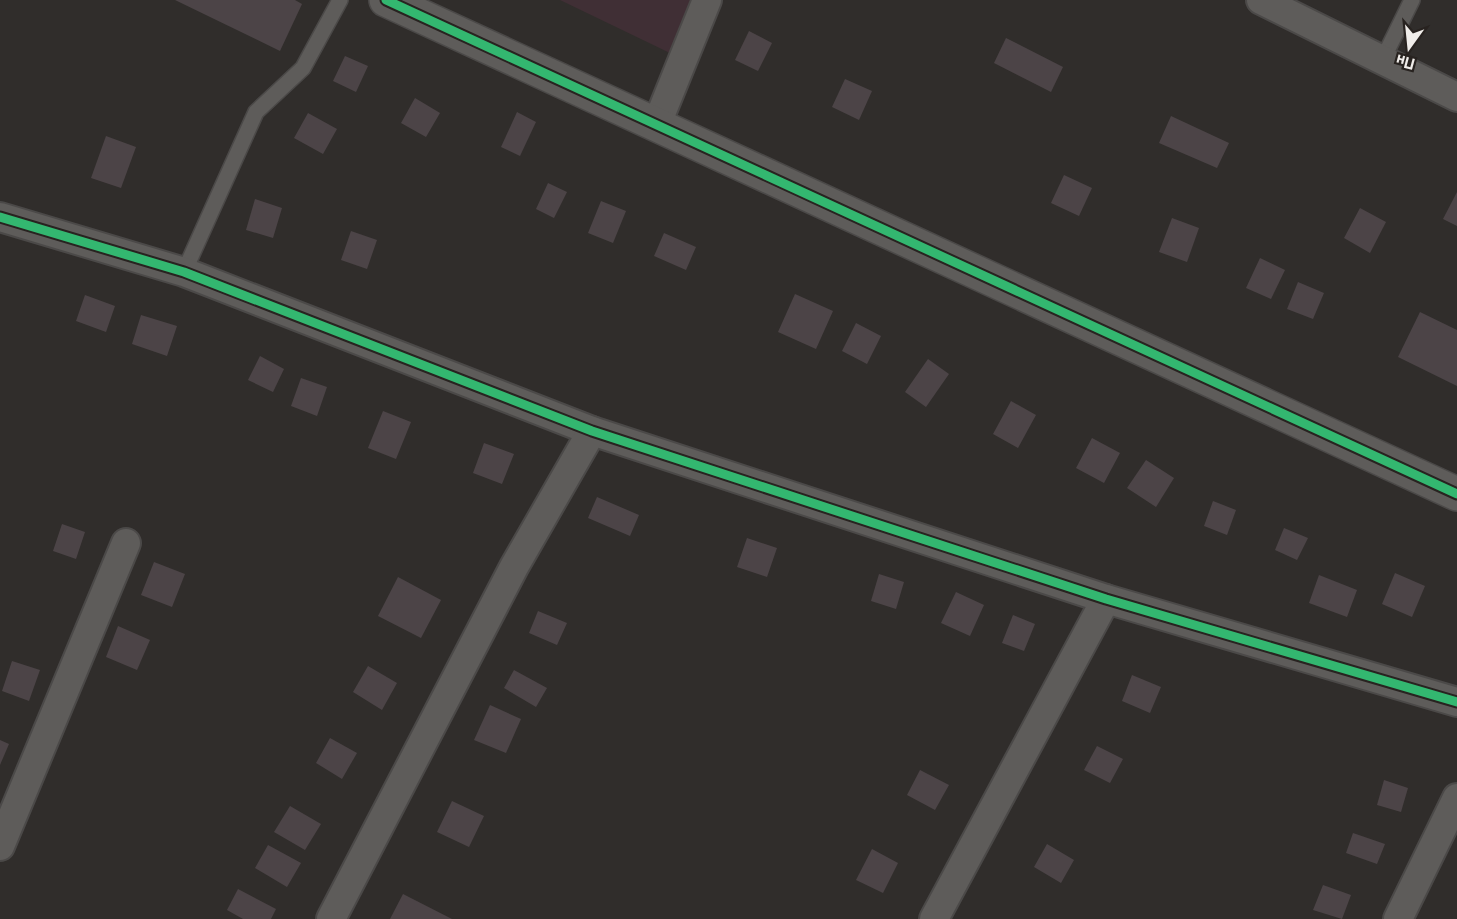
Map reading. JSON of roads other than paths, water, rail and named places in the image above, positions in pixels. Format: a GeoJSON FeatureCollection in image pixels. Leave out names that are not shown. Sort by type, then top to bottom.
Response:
{"type":"FeatureCollection","features":[{"type":"Feature","properties":{"kind":"street"},"geometry":{"type":"LineString","coordinates":[[386,0],[1457,494]]}},
{"type":"Feature","properties":{"kind":"street"},"geometry":{"type":"LineString","coordinates":[[656,126],[707,0]]}},
{"type":"Feature","properties":{"kind":"street"},"geometry":{"type":"LineString","coordinates":[[1261,0],[1457,97]]}},
{"type":"Feature","properties":{"kind":"street"},"geometry":{"type":"LineString","coordinates":[[0,217],[184,272],[592,431],[1106,599],[1457,702]]}},
{"type":"Feature","properties":{"kind":"street"},"geometry":{"type":"LineString","coordinates":[[331,919],[514,567],[592,431]]}},
{"type":"Feature","properties":{"kind":"street"},"geometry":{"type":"LineString","coordinates":[[0,846],[126,543]]}},
{"type":"Feature","properties":{"kind":"street"},"geometry":{"type":"LineString","coordinates":[[934,919],[1106,599]]}},
{"type":"Feature","properties":{"kind":"street"},"geometry":{"type":"LineString","coordinates":[[1398,919],[1457,798]]}},
{"type":"Feature","properties":{"kind":"lane"},"geometry":{"type":"LineString","coordinates":[[184,272],[256,112],[303,68],[340,0]]}},
{"type":"Feature","properties":{"kind":"lane"},"geometry":{"type":"LineString","coordinates":[[1382,61],[1412,0]]}}]}
